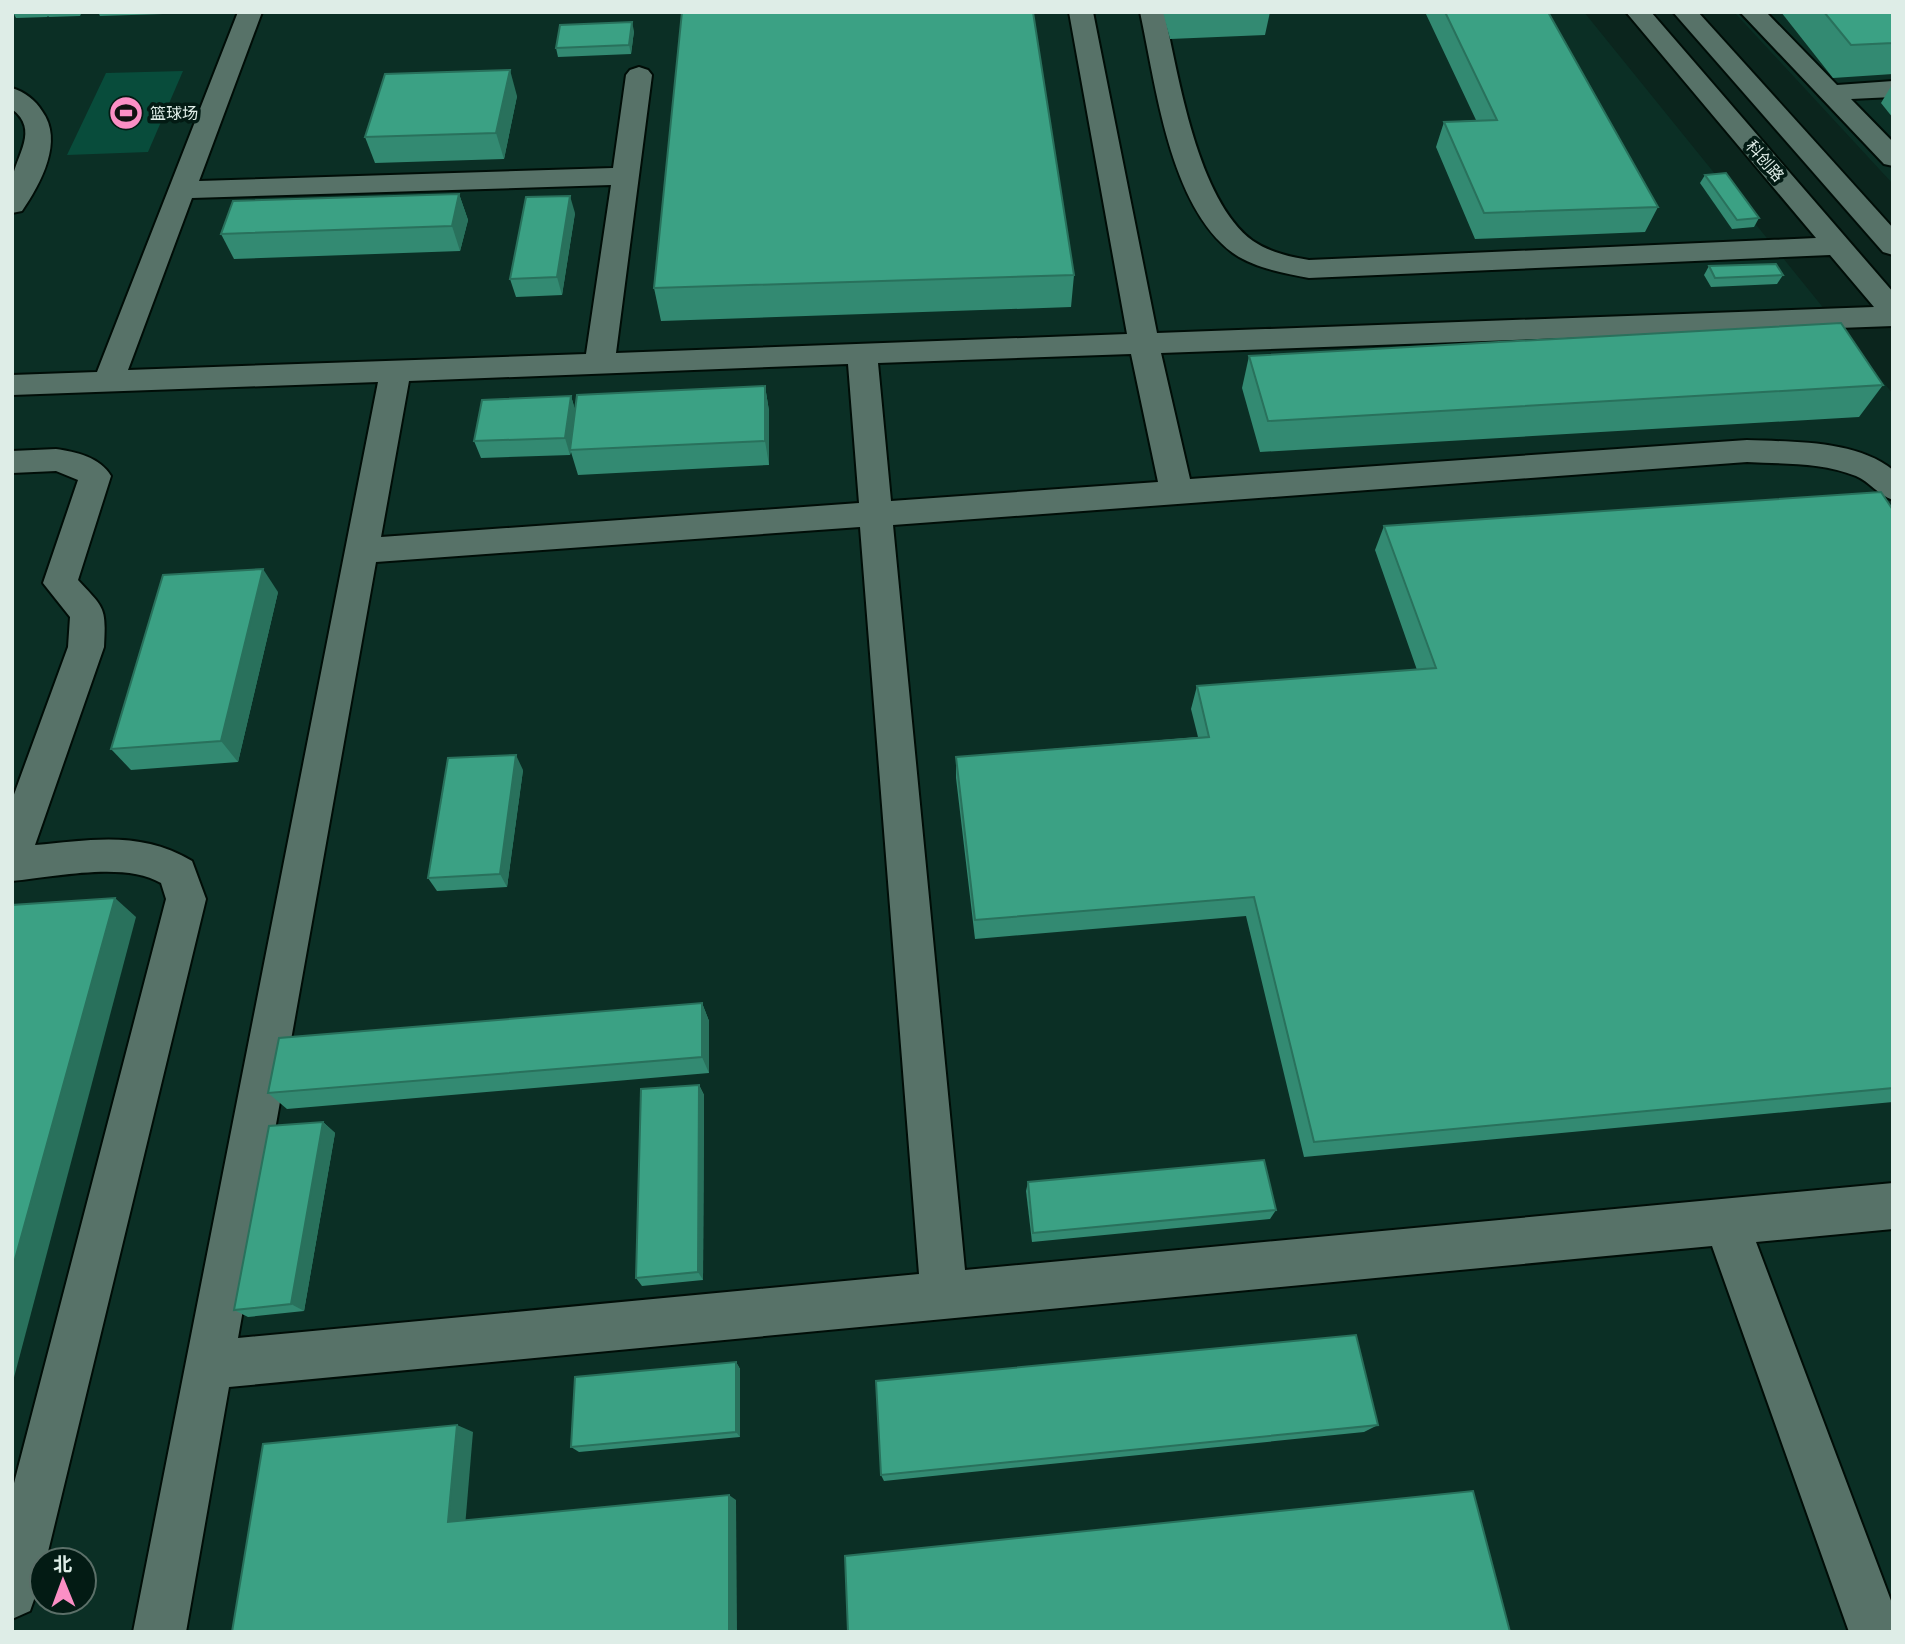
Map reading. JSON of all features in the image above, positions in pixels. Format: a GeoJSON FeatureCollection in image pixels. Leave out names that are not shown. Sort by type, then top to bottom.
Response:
{"type":"FeatureCollection","features":[{"type":"Feature","properties":{"kind":"street"},"geometry":{"type":"LineString","coordinates":[[108,382],[250,12]]}},
{"type":"Feature","properties":{"kind":"street"},"geometry":{"type":"LineString","coordinates":[[1081,12],[1144,343],[1177,492]]}},
{"type":"Feature","properties":{"kind":"street"},"geometry":{"type":"LineString","coordinates":[[1152,12],[1190,168],[1203,195],[1225,231],[1242,246],[1283,264],[1308,268],[1838,246]]}},
{"type":"Feature","properties":{"kind":"street","name":"科创路"},"geometry":{"type":"LineString","coordinates":[[1638,12],[1893,313]]}},
{"type":"Feature","properties":{"kind":"street"},"geometry":{"type":"LineString","coordinates":[[1685,12],[1893,246]]}},
{"type":"Feature","properties":{"kind":"street"},"geometry":{"type":"LineString","coordinates":[[1752,12],[1893,159]]}},
{"type":"Feature","properties":{"kind":"street"},"geometry":{"type":"LineString","coordinates":[[600,363],[639,75]]}},
{"type":"Feature","properties":{"kind":"street"},"geometry":{"type":"LineString","coordinates":[[1830,93],[1893,89]]}},
{"type":"Feature","properties":{"kind":"street"},"geometry":{"type":"LineString","coordinates":[[12,96],[33,112],[41,132],[34,158],[12,205]]}},
{"type":"Feature","properties":{"kind":"street"},"geometry":{"type":"LineString","coordinates":[[182,190],[625,176]]}},
{"type":"Feature","properties":{"kind":"street"},"geometry":{"type":"LineString","coordinates":[[12,385],[1893,313]]}},
{"type":"Feature","properties":{"kind":"street"},"geometry":{"type":"LineString","coordinates":[[862,354],[944,1295]]}},
{"type":"Feature","properties":{"kind":"street"},"geometry":{"type":"LineString","coordinates":[[159,1632],[395,371]]}},
{"type":"Feature","properties":{"kind":"street"},"geometry":{"type":"LineString","coordinates":[[362,551],[1747,451],[1820,454],[1870,469],[1893,488]]}},
{"type":"Feature","properties":{"kind":"street"},"geometry":{"type":"LineString","coordinates":[[12,462],[57,460],[79,463],[94,476],[60,583],[88,614],[86,647],[12,853]]}},
{"type":"Feature","properties":{"kind":"street"},"geometry":{"type":"LineString","coordinates":[[12,864],[120,855],[158,861],[178,873],[186,899],[12,1593]]}},
{"type":"Feature","properties":{"kind":"street"},"geometry":{"type":"LineString","coordinates":[[209,1365],[1893,1206]]}},
{"type":"Feature","properties":{"kind":"street"},"geometry":{"type":"LineString","coordinates":[[1726,1222],[1876,1632]]}},
{"type":"Feature","properties":{"kind":"shaded area"},"geometry":{"type":"Polygon","coordinates":[[[12,12],[1584,12],[1893,394],[1893,1632],[12,1632],[12,12]]]}},
{"type":"Feature","properties":{"kind":"shaded area"},"geometry":{"type":"Polygon","coordinates":[[[1734,12],[1893,12],[1893,184],[1734,12]]]}},
{"type":"Feature","properties":{"kind":"shaded area","name":"篮球场"},"geometry":{"type":"Polygon","coordinates":[[[183,71],[148,152],[67,155],[106,73],[183,71]]]}},
{"type":"Feature","properties":{"kind":"building"},"geometry":{"type":"Polygon","coordinates":[[[682,12],[1033,12],[1074,275],[654,288],[682,12]]]}},
{"type":"Feature","properties":{"kind":"building"},"geometry":{"type":"Polygon","coordinates":[[[1445,12],[1548,12],[1658,207],[1484,213],[1444,122],[1497,120],[1445,12]]]}},
{"type":"Feature","properties":{"kind":"building"},"geometry":{"type":"Polygon","coordinates":[[[1824,12],[1893,12],[1893,43],[1851,45],[1824,12]]]}},
{"type":"Feature","properties":{"kind":"building"},"geometry":{"type":"Polygon","coordinates":[[[632,22],[629,45],[556,48],[560,25],[632,22]]]}},
{"type":"Feature","properties":{"kind":"building"},"geometry":{"type":"Polygon","coordinates":[[[510,70],[496,133],[365,137],[385,74],[510,70]]]}},
{"type":"Feature","properties":{"kind":"building"},"geometry":{"type":"Polygon","coordinates":[[[1726,173],[1759,218],[1737,220],[1705,175],[1726,173]]]}},
{"type":"Feature","properties":{"kind":"building"},"geometry":{"type":"Polygon","coordinates":[[[459,194],[452,226],[221,234],[233,201],[459,194]]]}},
{"type":"Feature","properties":{"kind":"building"},"geometry":{"type":"Polygon","coordinates":[[[570,196],[557,277],[510,279],[526,197],[570,196]]]}},
{"type":"Feature","properties":{"kind":"building"},"geometry":{"type":"Polygon","coordinates":[[[1776,264],[1783,275],[1715,278],[1709,266],[1776,264]]]}},
{"type":"Feature","properties":{"kind":"building"},"geometry":{"type":"Polygon","coordinates":[[[1841,323],[1883,385],[1268,421],[1249,356],[1841,323]]]}},
{"type":"Feature","properties":{"kind":"building"},"geometry":{"type":"Polygon","coordinates":[[[765,386],[765,441],[570,450],[577,395],[765,386]]]}},
{"type":"Feature","properties":{"kind":"building"},"geometry":{"type":"Polygon","coordinates":[[[571,396],[565,438],[474,441],[482,400],[571,396]]]}},
{"type":"Feature","properties":{"kind":"building"},"geometry":{"type":"Polygon","coordinates":[[[1881,492],[1893,510],[1893,1088],[1314,1142],[1254,897],[975,920],[956,757],[1209,737],[1197,686],[1436,668],[1384,526],[1881,492]]]}},
{"type":"Feature","properties":{"kind":"building"},"geometry":{"type":"Polygon","coordinates":[[[263,569],[221,741],[111,749],[163,575],[263,569]]]}},
{"type":"Feature","properties":{"kind":"building"},"geometry":{"type":"Polygon","coordinates":[[[516,755],[500,874],[428,878],[448,758],[516,755]]]}},
{"type":"Feature","properties":{"kind":"building"},"geometry":{"type":"Polygon","coordinates":[[[115,898],[12,1270],[12,905],[115,898]]]}},
{"type":"Feature","properties":{"kind":"building"},"geometry":{"type":"Polygon","coordinates":[[[702,1003],[702,1057],[268,1093],[279,1038],[702,1003]]]}},
{"type":"Feature","properties":{"kind":"building"},"geometry":{"type":"Polygon","coordinates":[[[699,1085],[698,1272],[636,1278],[641,1089],[699,1085]]]}},
{"type":"Feature","properties":{"kind":"building"},"geometry":{"type":"Polygon","coordinates":[[[323,1122],[291,1304],[234,1310],[269,1126],[323,1122]]]}},
{"type":"Feature","properties":{"kind":"building"},"geometry":{"type":"Polygon","coordinates":[[[1264,1160],[1276,1210],[1033,1233],[1028,1182],[1264,1160]]]}},
{"type":"Feature","properties":{"kind":"building"},"geometry":{"type":"Polygon","coordinates":[[[1356,1335],[1378,1425],[881,1475],[876,1381],[1356,1335]]]}},
{"type":"Feature","properties":{"kind":"building"},"geometry":{"type":"Polygon","coordinates":[[[736,1362],[736,1432],[571,1447],[575,1377],[736,1362]]]}},
{"type":"Feature","properties":{"kind":"building"},"geometry":{"type":"Polygon","coordinates":[[[457,1425],[448,1522],[729,1495],[729,1632],[232,1632],[263,1444],[457,1425]]]}},
{"type":"Feature","properties":{"kind":"building"},"geometry":{"type":"Polygon","coordinates":[[[1473,1491],[1510,1632],[848,1632],[845,1556],[1473,1491]]]}},
{"type":"Feature","properties":{"kind":"place","name":"篮球场"},"geometry":{"type":"Point","coordinates":[126,113]}}]}
